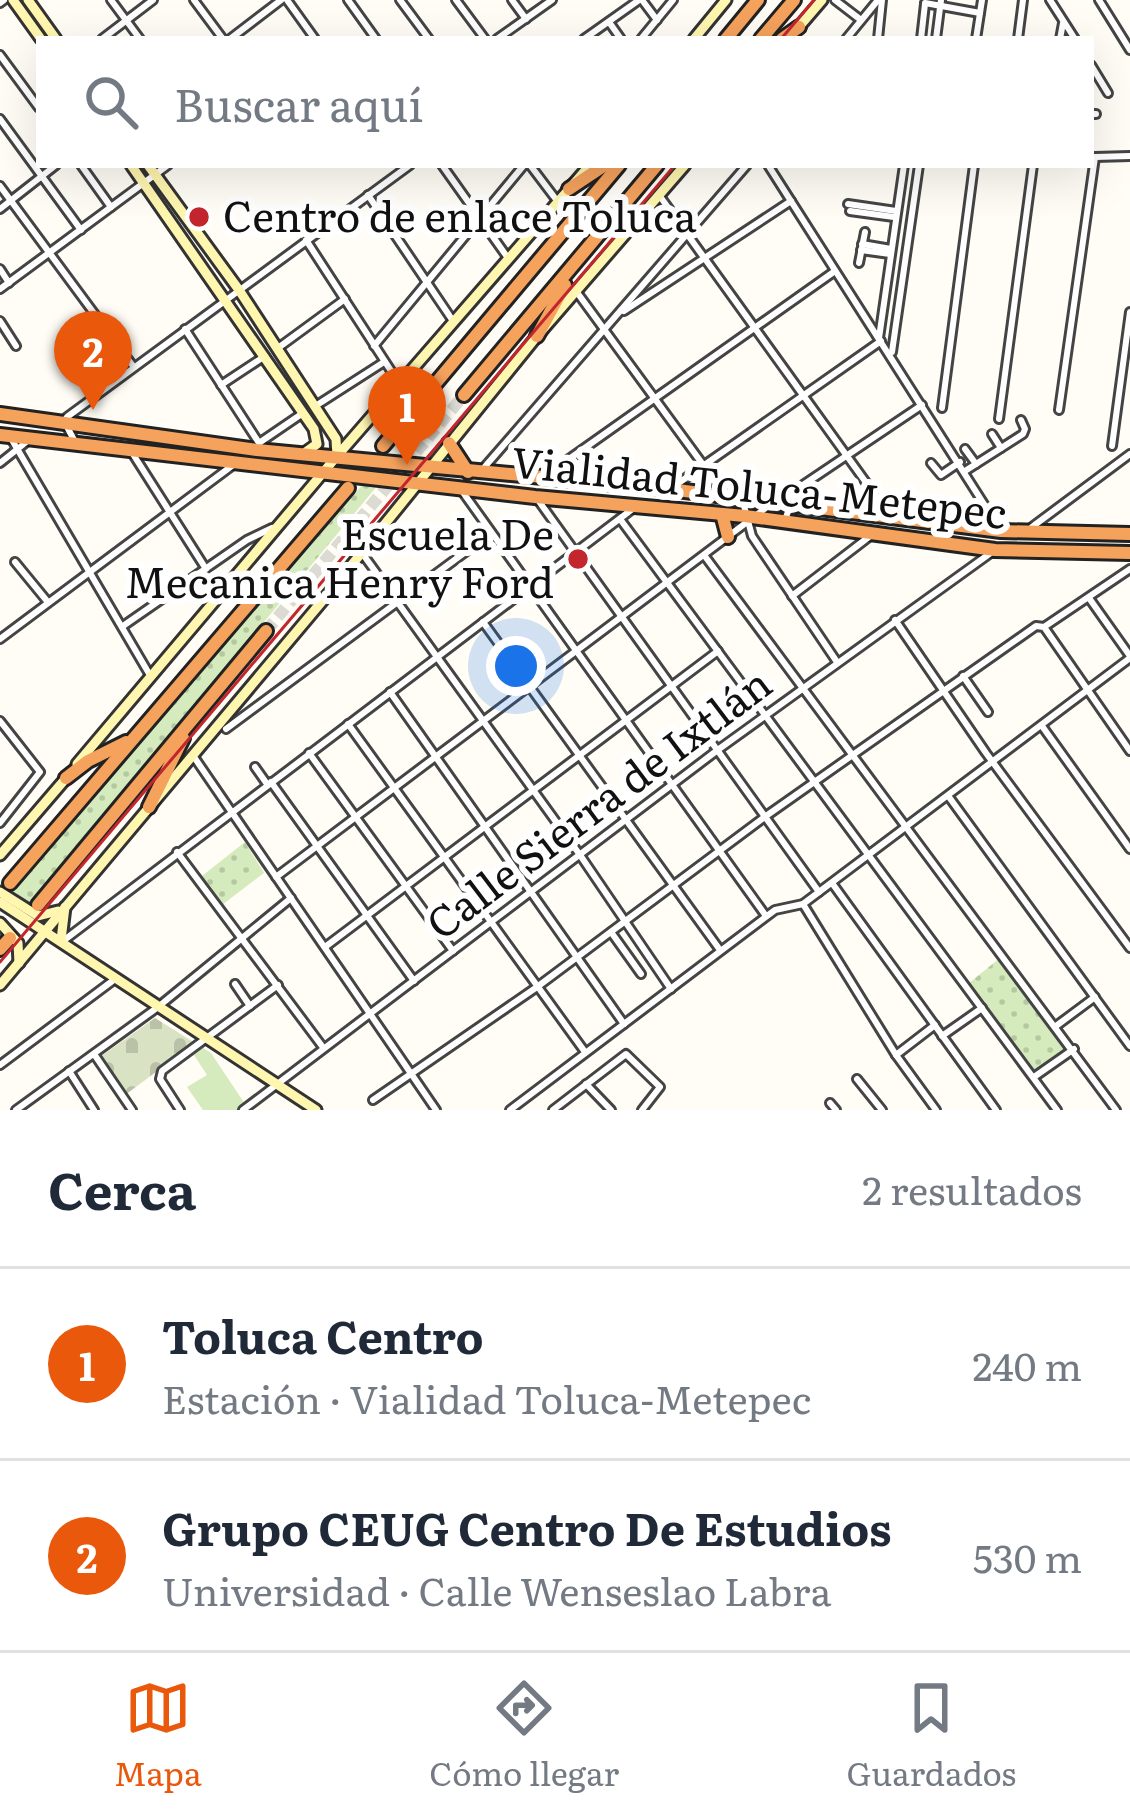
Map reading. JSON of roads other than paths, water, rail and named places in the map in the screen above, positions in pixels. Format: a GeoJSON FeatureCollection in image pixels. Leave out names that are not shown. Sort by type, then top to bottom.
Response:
{"type":"FeatureCollection","features":[{"type":"Feature","properties":{"kind":"highway"},"geometry":{"type":"LineString","coordinates":[[728,36],[758,0]]}},
{"type":"Feature","properties":{"kind":"highway"},"geometry":{"type":"LineString","coordinates":[[764,36],[794,0]]}},
{"type":"Feature","properties":{"kind":"highway"},"geometry":{"type":"LineString","coordinates":[[789,36],[799,27]]}},
{"type":"Feature","properties":{"kind":"highway"},"geometry":{"type":"LineString","coordinates":[[569,189],[600,168]]}},
{"type":"Feature","properties":{"kind":"highway"},"geometry":{"type":"LineString","coordinates":[[383,446],[616,168]]}},
{"type":"Feature","properties":{"kind":"highway"},"geometry":{"type":"LineString","coordinates":[[464,394],[655,168]]}},
{"type":"Feature","properties":{"kind":"highway"},"geometry":{"type":"LineString","coordinates":[[537,336],[580,259]]}},
{"type":"Feature","properties":{"kind":"highway","name":"Vialidad Toluca-Metepec"},"geometry":{"type":"LineString","coordinates":[[1,413],[393,465],[669,489],[1001,531],[1130,534]]}},
{"type":"Feature","properties":{"kind":"highway","name":"Vialidad Toluca-Metepec"},"geometry":{"type":"LineString","coordinates":[[10,440],[129,448],[536,497],[722,514],[994,550],[1128,559]]}},
{"type":"Feature","properties":{"kind":"highway"},"geometry":{"type":"LineString","coordinates":[[449,442],[474,473]]}},
{"type":"Feature","properties":{"kind":"highway"},"geometry":{"type":"LineString","coordinates":[[5,887],[348,488]]}},
{"type":"Feature","properties":{"kind":"highway"},"geometry":{"type":"LineString","coordinates":[[722,514],[728,537]]}},
{"type":"Feature","properties":{"kind":"highway"},"geometry":{"type":"LineString","coordinates":[[846,531],[857,547]]}},
{"type":"Feature","properties":{"kind":"highway"},"geometry":{"type":"LineString","coordinates":[[38,905],[266,631]]}},
{"type":"Feature","properties":{"kind":"highway"},"geometry":{"type":"LineString","coordinates":[[149,807],[200,711]]}},
{"type":"Feature","properties":{"kind":"highway"},"geometry":{"type":"LineString","coordinates":[[66,778],[145,726]]}},
{"type":"Feature","properties":{"kind":"main road"},"geometry":{"type":"LineString","coordinates":[[13,0],[38,36]]}},
{"type":"Feature","properties":{"kind":"main road"},"geometry":{"type":"LineString","coordinates":[[28,0],[54,36]]}},
{"type":"Feature","properties":{"kind":"main road"},"geometry":{"type":"LineString","coordinates":[[696,36],[726,0]]}},
{"type":"Feature","properties":{"kind":"main road"},"geometry":{"type":"LineString","coordinates":[[799,27],[821,0]]}},
{"type":"Feature","properties":{"kind":"main road"},"geometry":{"type":"LineString","coordinates":[[133,168],[318,437],[314,447],[303,454]]}},
{"type":"Feature","properties":{"kind":"main road"},"geometry":{"type":"LineString","coordinates":[[0,855],[587,168]]}},
{"type":"Feature","properties":{"kind":"main road"},"geometry":{"type":"LineString","coordinates":[[0,985],[537,336],[682,168]]}},
{"type":"Feature","properties":{"kind":"main road"},"geometry":{"type":"LineString","coordinates":[[152,170],[278,348],[336,439],[337,456]]}},
{"type":"Feature","properties":{"kind":"main road"},"geometry":{"type":"LineString","coordinates":[[5,887],[42,916],[65,908]]}},
{"type":"Feature","properties":{"kind":"main road"},"geometry":{"type":"LineString","coordinates":[[0,902],[316,1110]]}},
{"type":"Feature","properties":{"kind":"main road"},"geometry":{"type":"LineString","coordinates":[[62,941],[65,908]]}},
{"type":"Feature","properties":{"kind":"main road"},"geometry":{"type":"LineString","coordinates":[[0,923],[19,943],[19,963]]}},
{"type":"Feature","properties":{"kind":"street"},"geometry":{"type":"LineString","coordinates":[[111,0],[138,36]]}},
{"type":"Feature","properties":{"kind":"street"},"geometry":{"type":"LineString","coordinates":[[106,36],[153,0]]}},
{"type":"Feature","properties":{"kind":"street"},"geometry":{"type":"LineString","coordinates":[[194,0],[224,36]]}},
{"type":"Feature","properties":{"kind":"street"},"geometry":{"type":"LineString","coordinates":[[230,36],[284,0],[313,36]]}},
{"type":"Feature","properties":{"kind":"street"},"geometry":{"type":"LineString","coordinates":[[348,0],[374,36]]}},
{"type":"Feature","properties":{"kind":"street"},"geometry":{"type":"LineString","coordinates":[[400,0],[427,36]]}},
{"type":"Feature","properties":{"kind":"street"},"geometry":{"type":"LineString","coordinates":[[456,0],[483,36]]}},
{"type":"Feature","properties":{"kind":"street"},"geometry":{"type":"LineString","coordinates":[[512,0],[526,19]]}},
{"type":"Feature","properties":{"kind":"street"},"geometry":{"type":"LineString","coordinates":[[501,36],[552,0]]}},
{"type":"Feature","properties":{"kind":"street"},"geometry":{"type":"LineString","coordinates":[[588,36],[640,0],[657,20]]}},
{"type":"Feature","properties":{"kind":"street"},"geometry":{"type":"LineString","coordinates":[[644,36],[673,0]]}},
{"type":"Feature","properties":{"kind":"street"},"geometry":{"type":"LineString","coordinates":[[835,0],[861,20]]}},
{"type":"Feature","properties":{"kind":"street"},"geometry":{"type":"LineString","coordinates":[[848,36],[880,0]]}},
{"type":"Feature","properties":{"kind":"street"},"geometry":{"type":"LineString","coordinates":[[878,36],[880,0]]}},
{"type":"Feature","properties":{"kind":"street"},"geometry":{"type":"LineString","coordinates":[[976,36],[982,0]]}},
{"type":"Feature","properties":{"kind":"street"},"geometry":{"type":"LineString","coordinates":[[1018,36],[1023,0]]}},
{"type":"Feature","properties":{"kind":"street"},"geometry":{"type":"LineString","coordinates":[[1100,0],[1130,50]]}},
{"type":"Feature","properties":{"kind":"street"},"geometry":{"type":"LineString","coordinates":[[1054,1],[1074,36]]}},
{"type":"Feature","properties":{"kind":"street"},"geometry":{"type":"LineString","coordinates":[[921,36],[926,2],[980,13]]}},
{"type":"Feature","properties":{"kind":"street"},"geometry":{"type":"LineString","coordinates":[[936,36],[941,3]]}},
{"type":"Feature","properties":{"kind":"street"},"geometry":{"type":"LineString","coordinates":[[1061,36],[1064,19]]}},
{"type":"Feature","properties":{"kind":"street"},"geometry":{"type":"LineString","coordinates":[[609,21],[619,36]]}},
{"type":"Feature","properties":{"kind":"street"},"geometry":{"type":"LineString","coordinates":[[0,55],[36,104]]}},
{"type":"Feature","properties":{"kind":"street"},"geometry":{"type":"LineString","coordinates":[[1094,69],[1108,93]]}},
{"type":"Feature","properties":{"kind":"street"},"geometry":{"type":"LineString","coordinates":[[0,118],[36,167]]}},
{"type":"Feature","properties":{"kind":"street"},"geometry":{"type":"LineString","coordinates":[[1094,157],[1130,156]]}},
{"type":"Feature","properties":{"kind":"street"},"geometry":{"type":"LineString","coordinates":[[37,168],[81,230]]}},
{"type":"Feature","properties":{"kind":"street"},"geometry":{"type":"LineString","coordinates":[[0,209],[52,168]]}},
{"type":"Feature","properties":{"kind":"street"},"geometry":{"type":"LineString","coordinates":[[83,168],[111,207]]}},
{"type":"Feature","properties":{"kind":"street"},"geometry":{"type":"LineString","coordinates":[[77,443],[64,422],[133,366],[404,168]]}},
{"type":"Feature","properties":{"kind":"street"},"geometry":{"type":"LineString","coordinates":[[444,168],[508,258]]}},
{"type":"Feature","properties":{"kind":"street"},"geometry":{"type":"LineString","coordinates":[[374,346],[524,168]]}},
{"type":"Feature","properties":{"kind":"street"},"geometry":{"type":"LineString","coordinates":[[530,168],[558,202]]}},
{"type":"Feature","properties":{"kind":"street"},"geometry":{"type":"LineString","coordinates":[[474,473],[744,168]]}},
{"type":"Feature","properties":{"kind":"street"},"geometry":{"type":"LineString","coordinates":[[770,168],[1001,531]]}},
{"type":"Feature","properties":{"kind":"street"},"geometry":{"type":"LineString","coordinates":[[669,489],[880,340],[904,168]]}},
{"type":"Feature","properties":{"kind":"street"},"geometry":{"type":"LineString","coordinates":[[892,356],[919,168]]}},
{"type":"Feature","properties":{"kind":"street"},"geometry":{"type":"LineString","coordinates":[[942,408],[974,168]]}},
{"type":"Feature","properties":{"kind":"street"},"geometry":{"type":"LineString","coordinates":[[1000,419],[1033,168]]}},
{"type":"Feature","properties":{"kind":"street"},"geometry":{"type":"LineString","coordinates":[[1059,410],[1092,168]]}},
{"type":"Feature","properties":{"kind":"street"},"geometry":{"type":"LineString","coordinates":[[0,290],[144,182],[152,170]]}},
{"type":"Feature","properties":{"kind":"street"},"geometry":{"type":"LineString","coordinates":[[0,186],[133,366]]}},
{"type":"Feature","properties":{"kind":"street"},"geometry":{"type":"LineString","coordinates":[[368,195],[454,323]]}},
{"type":"Feature","properties":{"kind":"street"},"geometry":{"type":"LineString","coordinates":[[659,195],[891,517]]}},
{"type":"Feature","properties":{"kind":"street"},"geometry":{"type":"LineString","coordinates":[[619,314],[791,201]]}},
{"type":"Feature","properties":{"kind":"street"},"geometry":{"type":"LineString","coordinates":[[849,208],[896,214]]}},
{"type":"Feature","properties":{"kind":"street"},"geometry":{"type":"LineString","coordinates":[[306,240],[394,377]]}},
{"type":"Feature","properties":{"kind":"street"},"geometry":{"type":"LineString","coordinates":[[849,255],[861,246],[890,252]]}},
{"type":"Feature","properties":{"kind":"street"},"geometry":{"type":"LineString","coordinates":[[0,269],[10,283]]}},
{"type":"Feature","properties":{"kind":"street"},"geometry":{"type":"LineString","coordinates":[[542,478],[836,271]]}},
{"type":"Feature","properties":{"kind":"street"},"geometry":{"type":"LineString","coordinates":[[576,291],[702,465],[735,498],[837,662]]}},
{"type":"Feature","properties":{"kind":"street"},"geometry":{"type":"LineString","coordinates":[[278,348],[345,299]]}},
{"type":"Feature","properties":{"kind":"street"},"geometry":{"type":"LineString","coordinates":[[1109,470],[1130,313]]}},
{"type":"Feature","properties":{"kind":"street"},"geometry":{"type":"LineString","coordinates":[[0,321],[16,346]]}},
{"type":"Feature","properties":{"kind":"street"},"geometry":{"type":"LineString","coordinates":[[184,328],[259,442],[303,413]]}},
{"type":"Feature","properties":{"kind":"street"},"geometry":{"type":"LineString","coordinates":[[221,385],[265,356]]}},
{"type":"Feature","properties":{"kind":"street"},"geometry":{"type":"LineString","coordinates":[[315,406],[384,362]]}},
{"type":"Feature","properties":{"kind":"street"},"geometry":{"type":"LineString","coordinates":[[784,523],[797,489],[922,405]]}},
{"type":"Feature","properties":{"kind":"street"},"geometry":{"type":"LineString","coordinates":[[965,471],[1025,431],[1021,420]]}},
{"type":"Feature","properties":{"kind":"street"},"geometry":{"type":"LineString","coordinates":[[992,434],[1001,448]]}},
{"type":"Feature","properties":{"kind":"street"},"geometry":{"type":"LineString","coordinates":[[0,463],[10,440]]}},
{"type":"Feature","properties":{"kind":"street"},"geometry":{"type":"LineString","coordinates":[[10,440],[152,678]]}},
{"type":"Feature","properties":{"kind":"street"},"geometry":{"type":"LineString","coordinates":[[129,448],[206,569]]}},
{"type":"Feature","properties":{"kind":"street"},"geometry":{"type":"LineString","coordinates":[[965,449],[976,464]]}},
{"type":"Feature","properties":{"kind":"street"},"geometry":{"type":"LineString","coordinates":[[1024,533],[1130,454]]}},
{"type":"Feature","properties":{"kind":"street"},"geometry":{"type":"LineString","coordinates":[[931,463],[941,475],[959,462]]}},
{"type":"Feature","properties":{"kind":"street"},"geometry":{"type":"LineString","coordinates":[[0,639],[236,463]]}},
{"type":"Feature","properties":{"kind":"street"},"geometry":{"type":"LineString","coordinates":[[460,488],[766,916]]}},
{"type":"Feature","properties":{"kind":"street"},"geometry":{"type":"LineString","coordinates":[[536,497],[819,892]]}},
{"type":"Feature","properties":{"kind":"street"},"geometry":{"type":"LineString","coordinates":[[276,877],[772,502]]}},
{"type":"Feature","properties":{"kind":"street"},"geometry":{"type":"LineString","coordinates":[[62,941],[638,505]]}},
{"type":"Feature","properties":{"kind":"street"},"geometry":{"type":"LineString","coordinates":[[620,519],[1057,1110]]}},
{"type":"Feature","properties":{"kind":"street"},"geometry":{"type":"LineString","coordinates":[[123,627],[247,540],[281,524]]}},
{"type":"Feature","properties":{"kind":"street"},"geometry":{"type":"LineString","coordinates":[[226,729],[491,532]]}},
{"type":"Feature","properties":{"kind":"street"},"geometry":{"type":"LineString","coordinates":[[792,596],[873,534]]}},
{"type":"Feature","properties":{"kind":"street","name":"Calle Sierra de Ixtlán"},"geometry":{"type":"LineString","coordinates":[[243,1110],[719,749],[994,550]]}},
{"type":"Feature","properties":{"kind":"street"},"geometry":{"type":"LineString","coordinates":[[362,553],[580,854],[671,989]]}},
{"type":"Feature","properties":{"kind":"street"},"geometry":{"type":"LineString","coordinates":[[704,555],[1116,1110]]}},
{"type":"Feature","properties":{"kind":"street"},"geometry":{"type":"LineString","coordinates":[[374,1100],[537,987],[963,675],[1088,598],[1128,559]]}},
{"type":"Feature","properties":{"kind":"street"},"geometry":{"type":"LineString","coordinates":[[15,562],[47,601]]}},
{"type":"Feature","properties":{"kind":"street"},"geometry":{"type":"LineString","coordinates":[[509,1110],[766,916],[802,904],[832,883],[1130,657],[1088,598]]}},
{"type":"Feature","properties":{"kind":"street"},"geometry":{"type":"LineString","coordinates":[[895,620],[1130,948]]}},
{"type":"Feature","properties":{"kind":"street"},"geometry":{"type":"LineString","coordinates":[[483,622],[721,951]]}},
{"type":"Feature","properties":{"kind":"street"},"geometry":{"type":"LineString","coordinates":[[1042,626],[1130,751]]}},
{"type":"Feature","properties":{"kind":"street"},"geometry":{"type":"LineString","coordinates":[[325,947],[718,651]]}},
{"type":"Feature","properties":{"kind":"street"},"geometry":{"type":"LineString","coordinates":[[963,675],[988,712]]}},
{"type":"Feature","properties":{"kind":"street"},"geometry":{"type":"LineString","coordinates":[[390,692],[624,1024]]}},
{"type":"Feature","properties":{"kind":"street"},"geometry":{"type":"LineString","coordinates":[[0,722],[37,765],[38,776],[2,817]]}},
{"type":"Feature","properties":{"kind":"street"},"geometry":{"type":"LineString","coordinates":[[348,724],[586,1053]]}},
{"type":"Feature","properties":{"kind":"street"},"geometry":{"type":"LineString","coordinates":[[1042,727],[1130,849]]}},
{"type":"Feature","properties":{"kind":"street"},"geometry":{"type":"LineString","coordinates":[[309,753],[453,951]]}},
{"type":"Feature","properties":{"kind":"street"},"geometry":{"type":"LineString","coordinates":[[193,755],[436,1110]]}},
{"type":"Feature","properties":{"kind":"street"},"geometry":{"type":"LineString","coordinates":[[256,767],[414,981]]}},
{"type":"Feature","properties":{"kind":"street"},"geometry":{"type":"LineString","coordinates":[[948,796],[1130,1046]]}},
{"type":"Feature","properties":{"kind":"street"},"geometry":{"type":"LineString","coordinates":[[177,852],[323,1047]]}},
{"type":"Feature","properties":{"kind":"street"},"geometry":{"type":"LineString","coordinates":[[832,883],[996,1110]]}},
{"type":"Feature","properties":{"kind":"street"},"geometry":{"type":"LineString","coordinates":[[16,1110],[158,1007],[291,898]]}},
{"type":"Feature","properties":{"kind":"street"},"geometry":{"type":"LineString","coordinates":[[802,904],[936,1110]]}},
{"type":"Feature","properties":{"kind":"street"},"geometry":{"type":"LineString","coordinates":[[611,932],[640,974]]}},
{"type":"Feature","properties":{"kind":"street"},"geometry":{"type":"LineString","coordinates":[[0,1065],[118,977]]}},
{"type":"Feature","properties":{"kind":"street"},"geometry":{"type":"LineString","coordinates":[[235,984],[251,1006]]}},
{"type":"Feature","properties":{"kind":"street"},"geometry":{"type":"LineString","coordinates":[[180,1110],[160,1078],[161,1071],[278,985]]}},
{"type":"Feature","properties":{"kind":"street"},"geometry":{"type":"LineString","coordinates":[[1056,1026],[1095,998]]}},
{"type":"Feature","properties":{"kind":"street"},"geometry":{"type":"LineString","coordinates":[[942,1036],[982,1007]]}},
{"type":"Feature","properties":{"kind":"street"},"geometry":{"type":"LineString","coordinates":[[896,1055],[935,1025]]}},
{"type":"Feature","properties":{"kind":"street"},"geometry":{"type":"LineString","coordinates":[[1034,1077],[1074,1049]]}},
{"type":"Feature","properties":{"kind":"street"},"geometry":{"type":"LineString","coordinates":[[94,1054],[132,1110]]}},
{"type":"Feature","properties":{"kind":"street"},"geometry":{"type":"LineString","coordinates":[[553,1110],[626,1054],[660,1088],[642,1110]]}},
{"type":"Feature","properties":{"kind":"street"},"geometry":{"type":"LineString","coordinates":[[69,1071],[94,1110]]}},
{"type":"Feature","properties":{"kind":"street"},"geometry":{"type":"LineString","coordinates":[[857,1079],[882,1110]]}},
{"type":"Feature","properties":{"kind":"street"},"geometry":{"type":"LineString","coordinates":[[586,1084],[611,1110]]}},
{"type":"Feature","properties":{"kind":"street"},"geometry":{"type":"LineString","coordinates":[[650,1103],[657,1110]]}},
{"type":"Feature","properties":{"kind":"tunnel"},"geometry":{"type":"LineString","coordinates":[[266,631],[464,395]]}},
{"type":"Feature","properties":{"kind":"railway"},"geometry":{"type":"LineString","coordinates":[[784,36],[814,0]]}},
{"type":"Feature","properties":{"kind":"railway"},"geometry":{"type":"LineString","coordinates":[[0,962],[672,168]]}},
{"type":"Feature","properties":{"kind":"place","name":"Centro de enlace Toluca"},"geometry":{"type":"Point","coordinates":[199,217]}},
{"type":"Feature","properties":{"kind":"place","name":"Grupo CEUG Centro De Estudios"},"geometry":{"type":"Point","coordinates":[93,410]}},
{"type":"Feature","properties":{"kind":"place","name":"Toluca Centro"},"geometry":{"type":"Point","coordinates":[407,465]}},
{"type":"Feature","properties":{"kind":"place","name":"Escuela De Mecanica Henry Ford"},"geometry":{"type":"Point","coordinates":[578,559]}}]}
